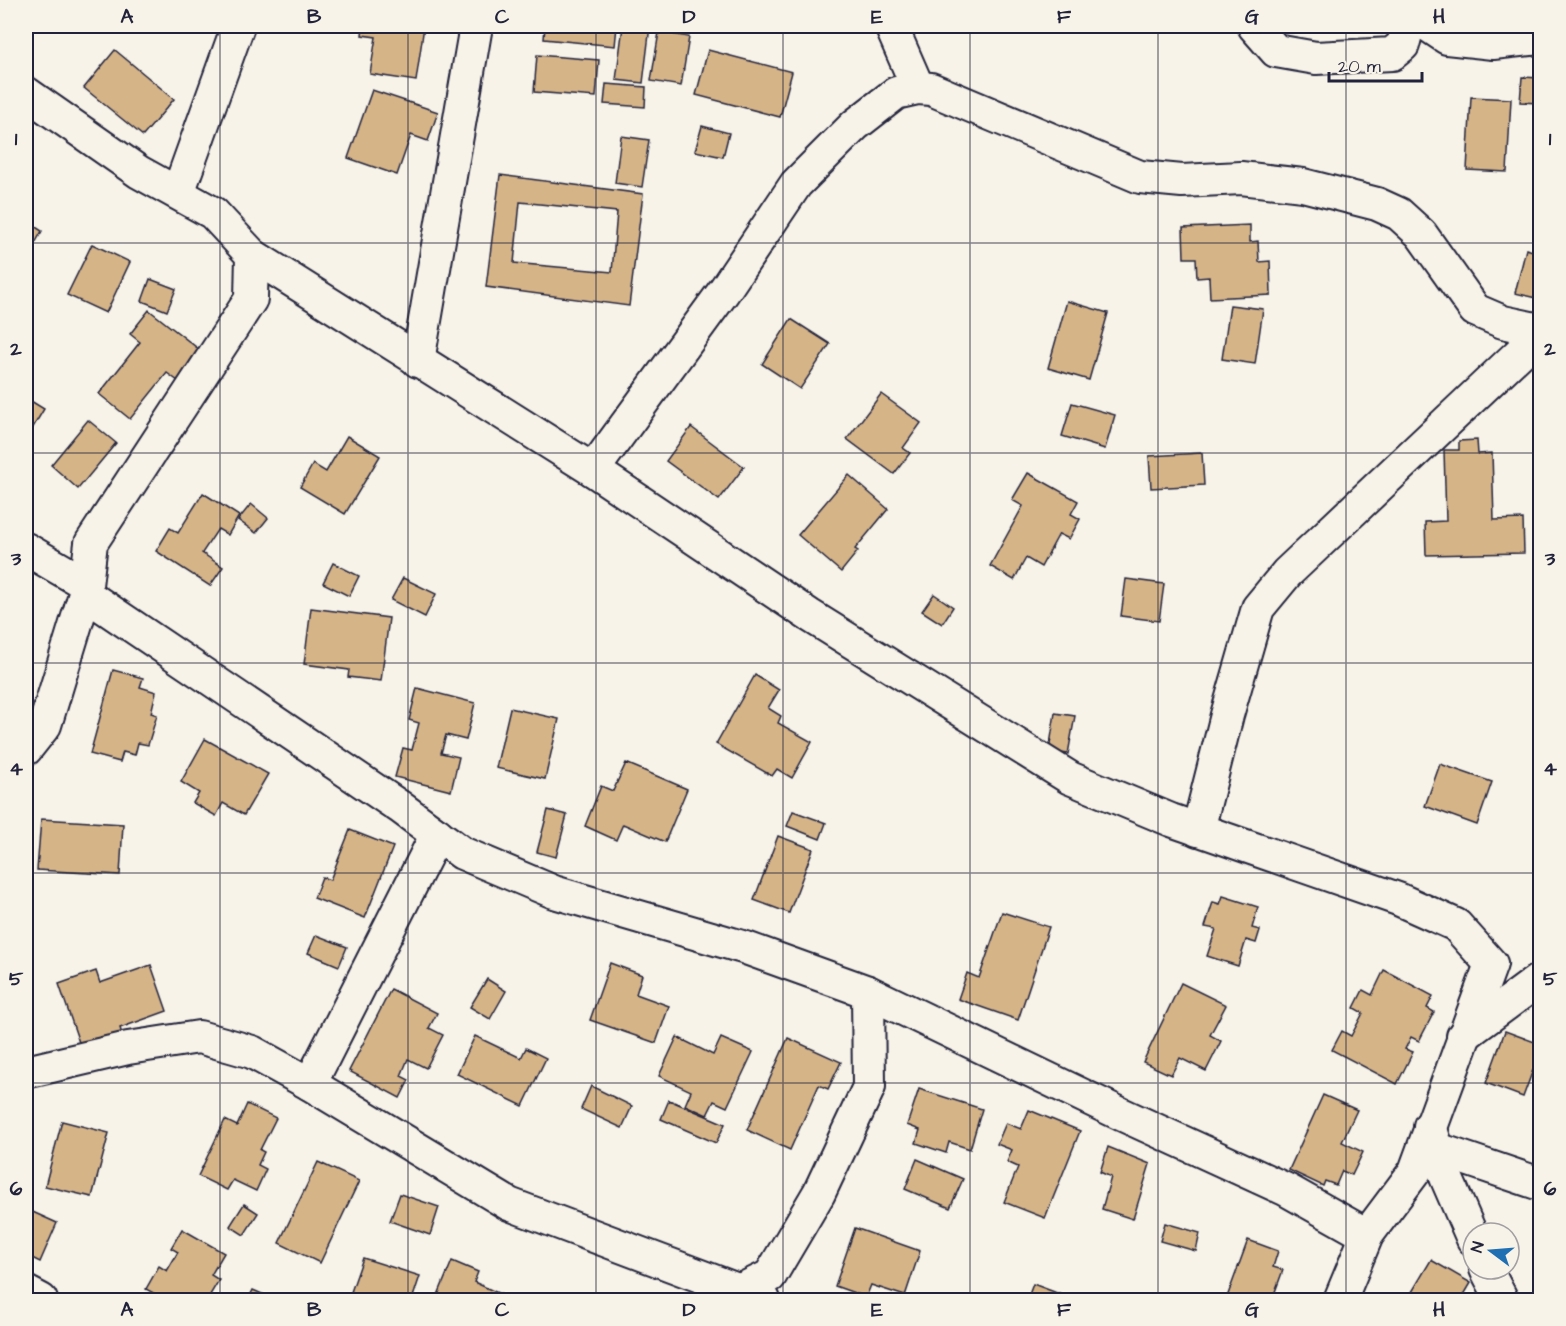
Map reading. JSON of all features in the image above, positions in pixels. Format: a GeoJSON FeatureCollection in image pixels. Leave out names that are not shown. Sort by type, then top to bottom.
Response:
{"type":"FeatureCollection","features":[{"type":"Feature","properties":{"kind":"street"},"geometry":{"type":"LineString","coordinates":[[418,362],[476,26]]}},
{"type":"Feature","properties":{"kind":"street"},"geometry":{"type":"LineString","coordinates":[[891,26],[918,88]]}},
{"type":"Feature","properties":{"kind":"street"},"geometry":{"type":"LineString","coordinates":[[1254,26],[1276,51],[1316,58],[1392,54],[1403,45],[1408,26]]}},
{"type":"Feature","properties":{"kind":"street"},"geometry":{"type":"LineString","coordinates":[[1429,26],[1447,38],[1493,43],[1540,38]]}},
{"type":"Feature","properties":{"kind":"street"},"geometry":{"type":"LineString","coordinates":[[178,193],[235,28]]}},
{"type":"Feature","properties":{"kind":"street"},"geometry":{"type":"LineString","coordinates":[[593,471],[724,291],[796,184],[855,125],[896,93],[918,88],[931,89],[1140,177],[1182,181],[1241,178],[1292,184],[1377,204],[1398,214],[1421,234],[1475,310],[1540,332],[1287,573],[1258,608],[1227,714],[1198,830]]}},
{"type":"Feature","properties":{"kind":"street"},"geometry":{"type":"LineString","coordinates":[[26,93],[140,172],[213,213],[252,255],[593,471],[809,615],[1070,778],[1198,830],[1398,899],[1456,925],[1491,964],[1463,1036],[1433,1138],[1415,1171],[1367,1235],[1340,1300]]}},
{"type":"Feature","properties":{"kind":"street"},"geometry":{"type":"LineString","coordinates":[[26,749],[45,725],[85,589],[91,543],[251,299],[252,255]]}},
{"type":"Feature","properties":{"kind":"street"},"geometry":{"type":"LineString","coordinates":[[26,549],[462,853],[554,891],[746,948],[868,992],[1111,1110],[1287,1190],[1367,1235]]}},
{"type":"Feature","properties":{"kind":"street"},"geometry":{"type":"LineString","coordinates":[[310,1084],[437,834]]}},
{"type":"Feature","properties":{"kind":"street"},"geometry":{"type":"LineString","coordinates":[[1463,1036],[1540,979]]}},
{"type":"Feature","properties":{"kind":"street"},"geometry":{"type":"LineString","coordinates":[[26,1072],[128,1048],[199,1037],[252,1052],[310,1084],[509,1204],[747,1297],[770,1276],[819,1192],[869,1087],[868,992]]}},
{"type":"Feature","properties":{"kind":"street"},"geometry":{"type":"LineString","coordinates":[[1433,1138],[1540,1184]]}},
{"type":"Feature","properties":{"kind":"street"},"geometry":{"type":"LineString","coordinates":[[1433,1138],[1466,1221]]}},
{"type":"Feature","properties":{"kind":"street"},"geometry":{"type":"LineString","coordinates":[[1492,1281],[1502,1300]]}},
{"type":"Feature","properties":{"kind":"street"},"geometry":{"type":"LineString","coordinates":[[26,1292],[41,1300]]}},
{"type":"Feature","properties":{"kind":"building"},"geometry":{"type":"Polygon","coordinates":[[[363,26],[424,26],[416,81],[370,74],[376,37],[362,35],[363,26]]]}},
{"type":"Feature","properties":{"kind":"building"},"geometry":{"type":"Polygon","coordinates":[[[545,26],[617,26],[615,46],[544,39],[545,26]]]}},
{"type":"Feature","properties":{"kind":"building"},"geometry":{"type":"Polygon","coordinates":[[[623,26],[650,26],[643,83],[616,80],[623,26]]]}},
{"type":"Feature","properties":{"kind":"building"},"geometry":{"type":"Polygon","coordinates":[[[659,32],[689,37],[681,86],[651,81],[659,32]]]}},
{"type":"Feature","properties":{"kind":"building"},"geometry":{"type":"Polygon","coordinates":[[[115,50],[174,99],[143,136],[84,88],[115,50]]]}},
{"type":"Feature","properties":{"kind":"building"},"geometry":{"type":"Polygon","coordinates":[[[708,50],[792,72],[780,117],[696,95],[708,50]]]}},
{"type":"Feature","properties":{"kind":"building"},"geometry":{"type":"Polygon","coordinates":[[[537,55],[599,60],[596,97],[534,92],[537,55]]]}},
{"type":"Feature","properties":{"kind":"building"},"geometry":{"type":"Polygon","coordinates":[[[1522,77],[1540,78],[1539,103],[1520,102],[1522,77]]]}},
{"type":"Feature","properties":{"kind":"building"},"geometry":{"type":"Polygon","coordinates":[[[606,84],[646,87],[645,107],[604,104],[606,84]]]}},
{"type":"Feature","properties":{"kind":"building"},"geometry":{"type":"Polygon","coordinates":[[[372,90],[438,112],[428,141],[411,135],[397,175],[348,158],[372,90]]]}},
{"type":"Feature","properties":{"kind":"building"},"geometry":{"type":"Polygon","coordinates":[[[1471,97],[1511,99],[1507,172],[1467,170],[1471,97]]]}},
{"type":"Feature","properties":{"kind":"building"},"geometry":{"type":"Polygon","coordinates":[[[702,126],[729,133],[723,157],[695,151],[702,126]]]}},
{"type":"Feature","properties":{"kind":"building"},"geometry":{"type":"Polygon","coordinates":[[[621,136],[649,140],[642,187],[615,183],[621,136]]]}},
{"type":"Feature","properties":{"kind":"building"},"geometry":{"type":"Polygon","coordinates":[[[500,175],[643,194],[629,306],[486,287],[500,175]],[[520,202],[514,263],[612,272],[617,212],[520,202]]]}},
{"type":"Feature","properties":{"kind":"building"},"geometry":{"type":"Polygon","coordinates":[[[26,221],[42,231],[26,259],[26,221]]]}},
{"type":"Feature","properties":{"kind":"building"},"geometry":{"type":"Polygon","coordinates":[[[1250,225],[1250,242],[1258,241],[1259,262],[1270,261],[1271,295],[1210,298],[1209,277],[1197,278],[1196,258],[1184,258],[1183,228],[1250,225]]]}},
{"type":"Feature","properties":{"kind":"building"},"geometry":{"type":"Polygon","coordinates":[[[92,244],[130,262],[106,313],[67,295],[92,244]]]}},
{"type":"Feature","properties":{"kind":"building"},"geometry":{"type":"Polygon","coordinates":[[[1526,249],[1540,253],[1540,299],[1515,293],[1526,249]]]}},
{"type":"Feature","properties":{"kind":"building"},"geometry":{"type":"Polygon","coordinates":[[[150,279],[176,289],[167,311],[142,301],[150,279]]]}},
{"type":"Feature","properties":{"kind":"building"},"geometry":{"type":"Polygon","coordinates":[[[1067,301],[1108,313],[1089,380],[1048,368],[1067,301]]]}},
{"type":"Feature","properties":{"kind":"building"},"geometry":{"type":"Polygon","coordinates":[[[1230,305],[1263,309],[1255,364],[1222,359],[1230,305]]]}},
{"type":"Feature","properties":{"kind":"building"},"geometry":{"type":"Polygon","coordinates":[[[149,310],[201,351],[178,381],[167,373],[130,419],[99,394],[140,342],[130,334],[149,310]]]}},
{"type":"Feature","properties":{"kind":"building"},"geometry":{"type":"Polygon","coordinates":[[[791,319],[830,344],[800,389],[762,364],[791,319]]]}},
{"type":"Feature","properties":{"kind":"building"},"geometry":{"type":"Polygon","coordinates":[[[881,394],[921,423],[903,448],[910,453],[894,474],[847,439],[881,394]]]}},
{"type":"Feature","properties":{"kind":"building"},"geometry":{"type":"Polygon","coordinates":[[[26,398],[44,409],[26,439],[26,398]]]}},
{"type":"Feature","properties":{"kind":"building"},"geometry":{"type":"Polygon","coordinates":[[[1072,403],[1115,415],[1105,449],[1062,436],[1072,403]]]}},
{"type":"Feature","properties":{"kind":"building"},"geometry":{"type":"Polygon","coordinates":[[[88,420],[116,443],[78,489],[51,465],[88,420]]]}},
{"type":"Feature","properties":{"kind":"building"},"geometry":{"type":"Polygon","coordinates":[[[691,427],[744,467],[719,500],[666,461],[691,427]]]}},
{"type":"Feature","properties":{"kind":"building"},"geometry":{"type":"Polygon","coordinates":[[[347,436],[380,456],[345,514],[300,487],[313,464],[326,472],[347,436]]]}},
{"type":"Feature","properties":{"kind":"building"},"geometry":{"type":"Polygon","coordinates":[[[1477,440],[1478,454],[1492,453],[1494,520],[1523,519],[1524,553],[1426,555],[1425,522],[1446,521],[1444,450],[1459,450],[1459,441],[1477,440]]]}},
{"type":"Feature","properties":{"kind":"building"},"geometry":{"type":"Polygon","coordinates":[[[1202,453],[1204,485],[1151,488],[1149,456],[1202,453]]]}},
{"type":"Feature","properties":{"kind":"building"},"geometry":{"type":"Polygon","coordinates":[[[1028,473],[1078,501],[1071,514],[1080,519],[1069,539],[1059,534],[1041,567],[1026,558],[1014,580],[990,566],[1023,506],[1012,500],[1028,473]]]}},
{"type":"Feature","properties":{"kind":"building"},"geometry":{"type":"Polygon","coordinates":[[[849,475],[888,509],[855,549],[858,551],[841,572],[798,535],[849,475]]]}},
{"type":"Feature","properties":{"kind":"building"},"geometry":{"type":"Polygon","coordinates":[[[203,493],[239,516],[228,535],[218,529],[202,553],[223,567],[210,586],[156,551],[170,528],[178,533],[203,493]]]}},
{"type":"Feature","properties":{"kind":"building"},"geometry":{"type":"Polygon","coordinates":[[[251,504],[268,518],[256,533],[238,520],[251,504]]]}},
{"type":"Feature","properties":{"kind":"building"},"geometry":{"type":"Polygon","coordinates":[[[333,563],[359,576],[349,596],[323,583],[333,563]]]}},
{"type":"Feature","properties":{"kind":"building"},"geometry":{"type":"Polygon","coordinates":[[[403,578],[436,594],[425,617],[391,600],[403,578]]]}},
{"type":"Feature","properties":{"kind":"building"},"geometry":{"type":"Polygon","coordinates":[[[1126,579],[1164,584],[1159,621],[1121,616],[1126,579]]]}},
{"type":"Feature","properties":{"kind":"building"},"geometry":{"type":"Polygon","coordinates":[[[934,594],[953,607],[942,624],[922,611],[934,594]]]}},
{"type":"Feature","properties":{"kind":"building"},"geometry":{"type":"Polygon","coordinates":[[[311,608],[389,618],[381,681],[348,677],[349,670],[304,664],[311,608]]]}},
{"type":"Feature","properties":{"kind":"building"},"geometry":{"type":"Polygon","coordinates":[[[113,670],[143,678],[140,687],[156,692],[151,713],[157,715],[148,745],[138,743],[135,755],[123,752],[120,762],[90,754],[113,670]]]}},
{"type":"Feature","properties":{"kind":"building"},"geometry":{"type":"Polygon","coordinates":[[[755,675],[779,690],[768,708],[781,716],[778,723],[812,742],[792,778],[777,769],[772,776],[716,744],[755,675]]]}},
{"type":"Feature","properties":{"kind":"building"},"geometry":{"type":"Polygon","coordinates":[[[417,688],[475,703],[466,740],[446,735],[441,753],[459,757],[451,791],[395,777],[403,748],[412,750],[419,723],[409,720],[417,688]]]}},
{"type":"Feature","properties":{"kind":"building"},"geometry":{"type":"Polygon","coordinates":[[[510,708],[559,719],[545,779],[496,768],[510,708]]]}},
{"type":"Feature","properties":{"kind":"building"},"geometry":{"type":"Polygon","coordinates":[[[1055,713],[1075,716],[1068,754],[1049,751],[1055,713]]]}},
{"type":"Feature","properties":{"kind":"building"},"geometry":{"type":"Polygon","coordinates":[[[205,739],[268,774],[244,815],[223,803],[216,816],[193,803],[199,793],[181,782],[205,739]]]}},
{"type":"Feature","properties":{"kind":"building"},"geometry":{"type":"Polygon","coordinates":[[[626,763],[687,789],[665,842],[623,824],[616,840],[585,826],[601,786],[613,791],[626,763]]]}},
{"type":"Feature","properties":{"kind":"building"},"geometry":{"type":"Polygon","coordinates":[[[1440,764],[1492,782],[1477,825],[1425,806],[1440,764]]]}},
{"type":"Feature","properties":{"kind":"building"},"geometry":{"type":"Polygon","coordinates":[[[548,810],[567,815],[556,857],[537,852],[548,810]]]}},
{"type":"Feature","properties":{"kind":"building"},"geometry":{"type":"Polygon","coordinates":[[[793,811],[826,823],[820,839],[787,826],[793,811]]]}},
{"type":"Feature","properties":{"kind":"building"},"geometry":{"type":"Polygon","coordinates":[[[41,819],[123,824],[120,875],[37,870],[41,819]]]}},
{"type":"Feature","properties":{"kind":"building"},"geometry":{"type":"Polygon","coordinates":[[[350,830],[393,847],[365,918],[314,898],[322,877],[330,880],[350,830]]]}},
{"type":"Feature","properties":{"kind":"building"},"geometry":{"type":"Polygon","coordinates":[[[778,836],[813,849],[789,913],[754,900],[778,836]]]}},
{"type":"Feature","properties":{"kind":"building"},"geometry":{"type":"Polygon","coordinates":[[[1223,896],[1258,907],[1252,928],[1260,930],[1256,943],[1246,940],[1238,966],[1207,956],[1216,929],[1205,927],[1213,902],[1220,904],[1223,896]]]}},
{"type":"Feature","properties":{"kind":"building"},"geometry":{"type":"Polygon","coordinates":[[[1002,912],[1049,927],[1018,1020],[958,999],[967,973],[979,978],[1002,912]]]}},
{"type":"Feature","properties":{"kind":"building"},"geometry":{"type":"Polygon","coordinates":[[[316,935],[347,947],[339,966],[308,953],[316,935]]]}},
{"type":"Feature","properties":{"kind":"building"},"geometry":{"type":"Polygon","coordinates":[[[610,963],[642,975],[636,994],[669,1006],[656,1043],[590,1020],[610,963]]]}},
{"type":"Feature","properties":{"kind":"building"},"geometry":{"type":"Polygon","coordinates":[[[151,965],[167,1011],[120,1028],[124,1040],[83,1054],[59,984],[96,971],[100,983],[151,965]]]}},
{"type":"Feature","properties":{"kind":"building"},"geometry":{"type":"Polygon","coordinates":[[[1384,970],[1433,996],[1427,1008],[1434,1012],[1419,1041],[1411,1037],[1405,1049],[1413,1052],[1397,1084],[1332,1050],[1342,1031],[1351,1036],[1363,1013],[1354,1008],[1363,990],[1372,995],[1384,970]]]}},
{"type":"Feature","properties":{"kind":"building"},"geometry":{"type":"Polygon","coordinates":[[[487,979],[506,991],[490,1019],[470,1007],[487,979]]]}},
{"type":"Feature","properties":{"kind":"building"},"geometry":{"type":"Polygon","coordinates":[[[1181,983],[1226,1005],[1210,1035],[1221,1041],[1206,1071],[1180,1058],[1171,1075],[1143,1062],[1181,983]]]}},
{"type":"Feature","properties":{"kind":"building"},"geometry":{"type":"Polygon","coordinates":[[[391,989],[437,1013],[429,1028],[443,1035],[426,1068],[408,1059],[401,1076],[409,1080],[400,1098],[349,1071],[391,989]]]}},
{"type":"Feature","properties":{"kind":"building"},"geometry":{"type":"Polygon","coordinates":[[[1505,1031],[1540,1044],[1540,1051],[1523,1097],[1486,1083],[1505,1031]]]}},
{"type":"Feature","properties":{"kind":"building"},"geometry":{"type":"Polygon","coordinates":[[[475,1036],[521,1058],[526,1048],[546,1058],[523,1106],[457,1074],[475,1036]]]}},
{"type":"Feature","properties":{"kind":"building"},"geometry":{"type":"Polygon","coordinates":[[[677,1037],[713,1055],[721,1038],[753,1052],[727,1107],[714,1101],[707,1115],[685,1105],[691,1091],[659,1076],[677,1037]]]}},
{"type":"Feature","properties":{"kind":"building"},"geometry":{"type":"Polygon","coordinates":[[[788,1038],[841,1062],[828,1089],[819,1085],[790,1150],[747,1130],[788,1038]]]}},
{"type":"Feature","properties":{"kind":"building"},"geometry":{"type":"Polygon","coordinates":[[[591,1086],[632,1106],[622,1128],[581,1109],[591,1086]]]}},
{"type":"Feature","properties":{"kind":"building"},"geometry":{"type":"Polygon","coordinates":[[[919,1089],[982,1109],[970,1149],[949,1142],[946,1153],[916,1143],[920,1130],[907,1125],[919,1089]]]}},
{"type":"Feature","properties":{"kind":"building"},"geometry":{"type":"Polygon","coordinates":[[[1323,1095],[1357,1110],[1342,1142],[1363,1152],[1352,1175],[1342,1171],[1336,1185],[1325,1181],[1323,1186],[1289,1170],[1323,1095]]]}},
{"type":"Feature","properties":{"kind":"building"},"geometry":{"type":"Polygon","coordinates":[[[669,1100],[725,1124],[716,1143],[661,1119],[669,1100]]]}},
{"type":"Feature","properties":{"kind":"building"},"geometry":{"type":"Polygon","coordinates":[[[247,1104],[276,1118],[260,1150],[264,1152],[258,1165],[266,1169],[256,1191],[233,1180],[227,1190],[198,1176],[225,1120],[237,1126],[247,1104]]]}},
{"type":"Feature","properties":{"kind":"building"},"geometry":{"type":"Polygon","coordinates":[[[1029,1110],[1080,1131],[1045,1218],[1004,1202],[1018,1167],[1007,1162],[1012,1150],[997,1144],[1006,1123],[1021,1129],[1029,1110]]]}},
{"type":"Feature","properties":{"kind":"building"},"geometry":{"type":"Polygon","coordinates":[[[62,1121],[109,1133],[92,1197],[45,1186],[62,1121]]]}},
{"type":"Feature","properties":{"kind":"building"},"geometry":{"type":"Polygon","coordinates":[[[1108,1147],[1150,1164],[1133,1219],[1102,1209],[1111,1177],[1100,1172],[1108,1147]]]}},
{"type":"Feature","properties":{"kind":"building"},"geometry":{"type":"Polygon","coordinates":[[[917,1159],[963,1179],[950,1208],[905,1189],[917,1159]]]}},
{"type":"Feature","properties":{"kind":"building"},"geometry":{"type":"Polygon","coordinates":[[[318,1162],[359,1181],[320,1263],[279,1243],[318,1162]]]}},
{"type":"Feature","properties":{"kind":"building"},"geometry":{"type":"Polygon","coordinates":[[[400,1194],[439,1207],[430,1235],[390,1221],[400,1194]]]}},
{"type":"Feature","properties":{"kind":"building"},"geometry":{"type":"Polygon","coordinates":[[[244,1204],[258,1213],[244,1235],[230,1226],[244,1204]]]}},
{"type":"Feature","properties":{"kind":"building"},"geometry":{"type":"Polygon","coordinates":[[[26,1209],[57,1223],[40,1262],[26,1255],[26,1209]]]}},
{"type":"Feature","properties":{"kind":"building"},"geometry":{"type":"Polygon","coordinates":[[[1165,1223],[1200,1233],[1196,1251],[1160,1241],[1165,1223]]]}},
{"type":"Feature","properties":{"kind":"building"},"geometry":{"type":"Polygon","coordinates":[[[855,1228],[920,1251],[905,1296],[871,1285],[866,1297],[835,1286],[855,1228]]]}},
{"type":"Feature","properties":{"kind":"building"},"geometry":{"type":"Polygon","coordinates":[[[182,1229],[224,1253],[211,1275],[219,1280],[207,1300],[197,1298],[196,1300],[166,1300],[146,1289],[159,1266],[167,1271],[178,1252],[171,1248],[182,1229]]]}},
{"type":"Feature","properties":{"kind":"building"},"geometry":{"type":"Polygon","coordinates":[[[1248,1240],[1278,1251],[1273,1267],[1283,1270],[1272,1300],[1226,1300],[1248,1240]]]}},
{"type":"Feature","properties":{"kind":"building"},"geometry":{"type":"Polygon","coordinates":[[[363,1258],[420,1276],[412,1300],[377,1300],[351,1292],[363,1258]]]}},
{"type":"Feature","properties":{"kind":"building"},"geometry":{"type":"Polygon","coordinates":[[[1431,1260],[1461,1277],[1461,1281],[1471,1283],[1461,1300],[1414,1300],[1409,1297],[1431,1260]]]}},
{"type":"Feature","properties":{"kind":"building"},"geometry":{"type":"Polygon","coordinates":[[[452,1261],[478,1272],[474,1282],[513,1300],[436,1300],[452,1261]]]}},
{"type":"Feature","properties":{"kind":"building"},"geometry":{"type":"Polygon","coordinates":[[[1033,1284],[1076,1300],[1027,1300],[1033,1284]]]}},
{"type":"Feature","properties":{"kind":"building"},"geometry":{"type":"Polygon","coordinates":[[[253,1290],[276,1300],[248,1300],[253,1290]]]}}]}
